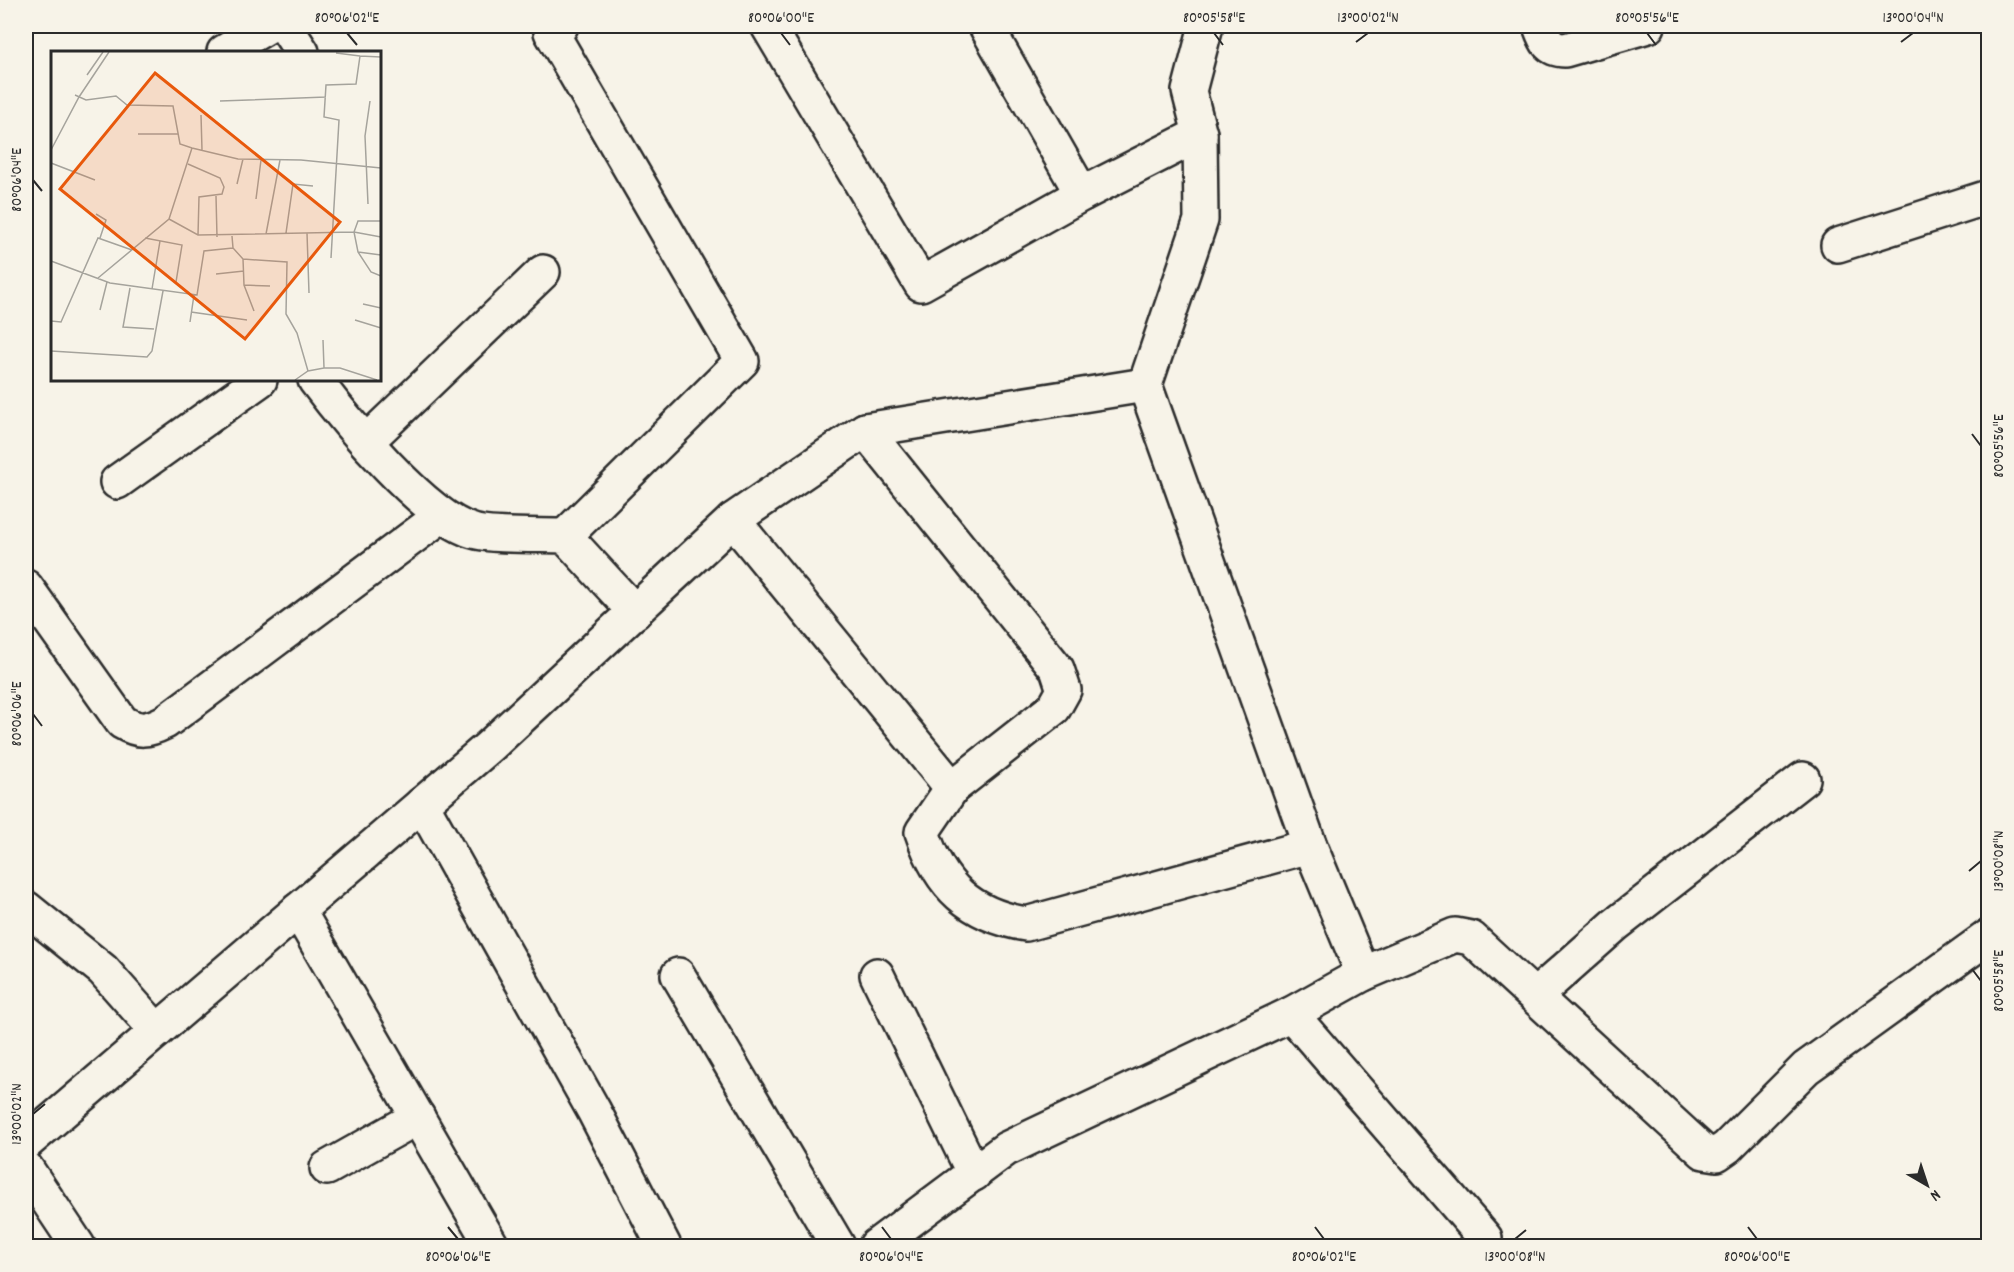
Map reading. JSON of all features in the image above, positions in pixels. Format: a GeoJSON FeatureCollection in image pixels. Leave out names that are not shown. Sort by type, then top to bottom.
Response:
{"type":"FeatureCollection","features":[{"type":"Feature","properties":{"kind":"street"},"geometry":{"type":"LineString","coordinates":[[226,51],[268,26]]}},
{"type":"Feature","properties":{"kind":"street"},"geometry":{"type":"LineString","coordinates":[[285,26],[301,51]]}},
{"type":"Feature","properties":{"kind":"street"},"geometry":{"type":"LineString","coordinates":[[561,26],[550,32],[742,360],[565,536]]}},
{"type":"Feature","properties":{"kind":"street"},"geometry":{"type":"LineString","coordinates":[[768,26],[921,284],[1082,194],[1200,134]]}},
{"type":"Feature","properties":{"kind":"street"},"geometry":{"type":"LineString","coordinates":[[986,26],[1082,194]]}},
{"type":"Feature","properties":{"kind":"street"},"geometry":{"type":"LineString","coordinates":[[1206,26],[1189,91],[1200,134],[1201,220],[1145,385],[1310,846],[1363,974]]}},
{"type":"Feature","properties":{"kind":"street"},"geometry":{"type":"LineString","coordinates":[[1540,26],[1546,43],[1555,50],[1565,50],[1648,26]]}},
{"type":"Feature","properties":{"kind":"street"},"geometry":{"type":"LineString","coordinates":[[1838,245],[1989,197]]}},
{"type":"Feature","properties":{"kind":"street"},"geometry":{"type":"LineString","coordinates":[[366,442],[543,272]]}},
{"type":"Feature","properties":{"kind":"street"},"geometry":{"type":"LineString","coordinates":[[117,482],[259,381]]}},
{"type":"Feature","properties":{"kind":"street"},"geometry":{"type":"LineString","coordinates":[[316,381],[346,422],[441,516],[473,532],[565,536],[635,612]]}},
{"type":"Feature","properties":{"kind":"street"},"geometry":{"type":"LineString","coordinates":[[26,1143],[490,746],[734,520],[866,430],[1145,385]]}},
{"type":"Feature","properties":{"kind":"street"},"geometry":{"type":"LineString","coordinates":[[866,430],[1057,669],[1064,690],[1054,708],[952,788],[922,832],[930,856],[951,886],[982,913],[1026,924],[1310,846]]}},
{"type":"Feature","properties":{"kind":"street"},"geometry":{"type":"LineString","coordinates":[[26,586],[122,722],[137,730],[149,730],[165,722],[441,516]]}},
{"type":"Feature","properties":{"kind":"street"},"geometry":{"type":"LineString","coordinates":[[734,520],[952,788]]}},
{"type":"Feature","properties":{"kind":"street"},"geometry":{"type":"LineString","coordinates":[[1535,996],[1615,925],[1803,779]]}},
{"type":"Feature","properties":{"kind":"street"},"geometry":{"type":"LineString","coordinates":[[422,804],[594,1111],[664,1246]]}},
{"type":"Feature","properties":{"kind":"street"},"geometry":{"type":"LineString","coordinates":[[26,908],[103,970],[157,1031]]}},
{"type":"Feature","properties":{"kind":"street"},"geometry":{"type":"LineString","coordinates":[[298,910],[492,1246]]}},
{"type":"Feature","properties":{"kind":"street"},"geometry":{"type":"LineString","coordinates":[[876,1246],[1006,1149],[1291,1014],[1363,974],[1455,935],[1472,938],[1704,1152],[1717,1154],[1727,1147],[1806,1068],[1989,937]]}},
{"type":"Feature","properties":{"kind":"street"},"geometry":{"type":"LineString","coordinates":[[678,975],[838,1246]]}},
{"type":"Feature","properties":{"kind":"street"},"geometry":{"type":"LineString","coordinates":[[877,975],[974,1174]]}},
{"type":"Feature","properties":{"kind":"street"},"geometry":{"type":"LineString","coordinates":[[1291,1014],[1485,1238]]}},
{"type":"Feature","properties":{"kind":"street"},"geometry":{"type":"LineString","coordinates":[[327,1168],[418,1118]]}},
{"type":"Feature","properties":{"kind":"street"},"geometry":{"type":"LineString","coordinates":[[26,1168],[78,1246]]}}]}
